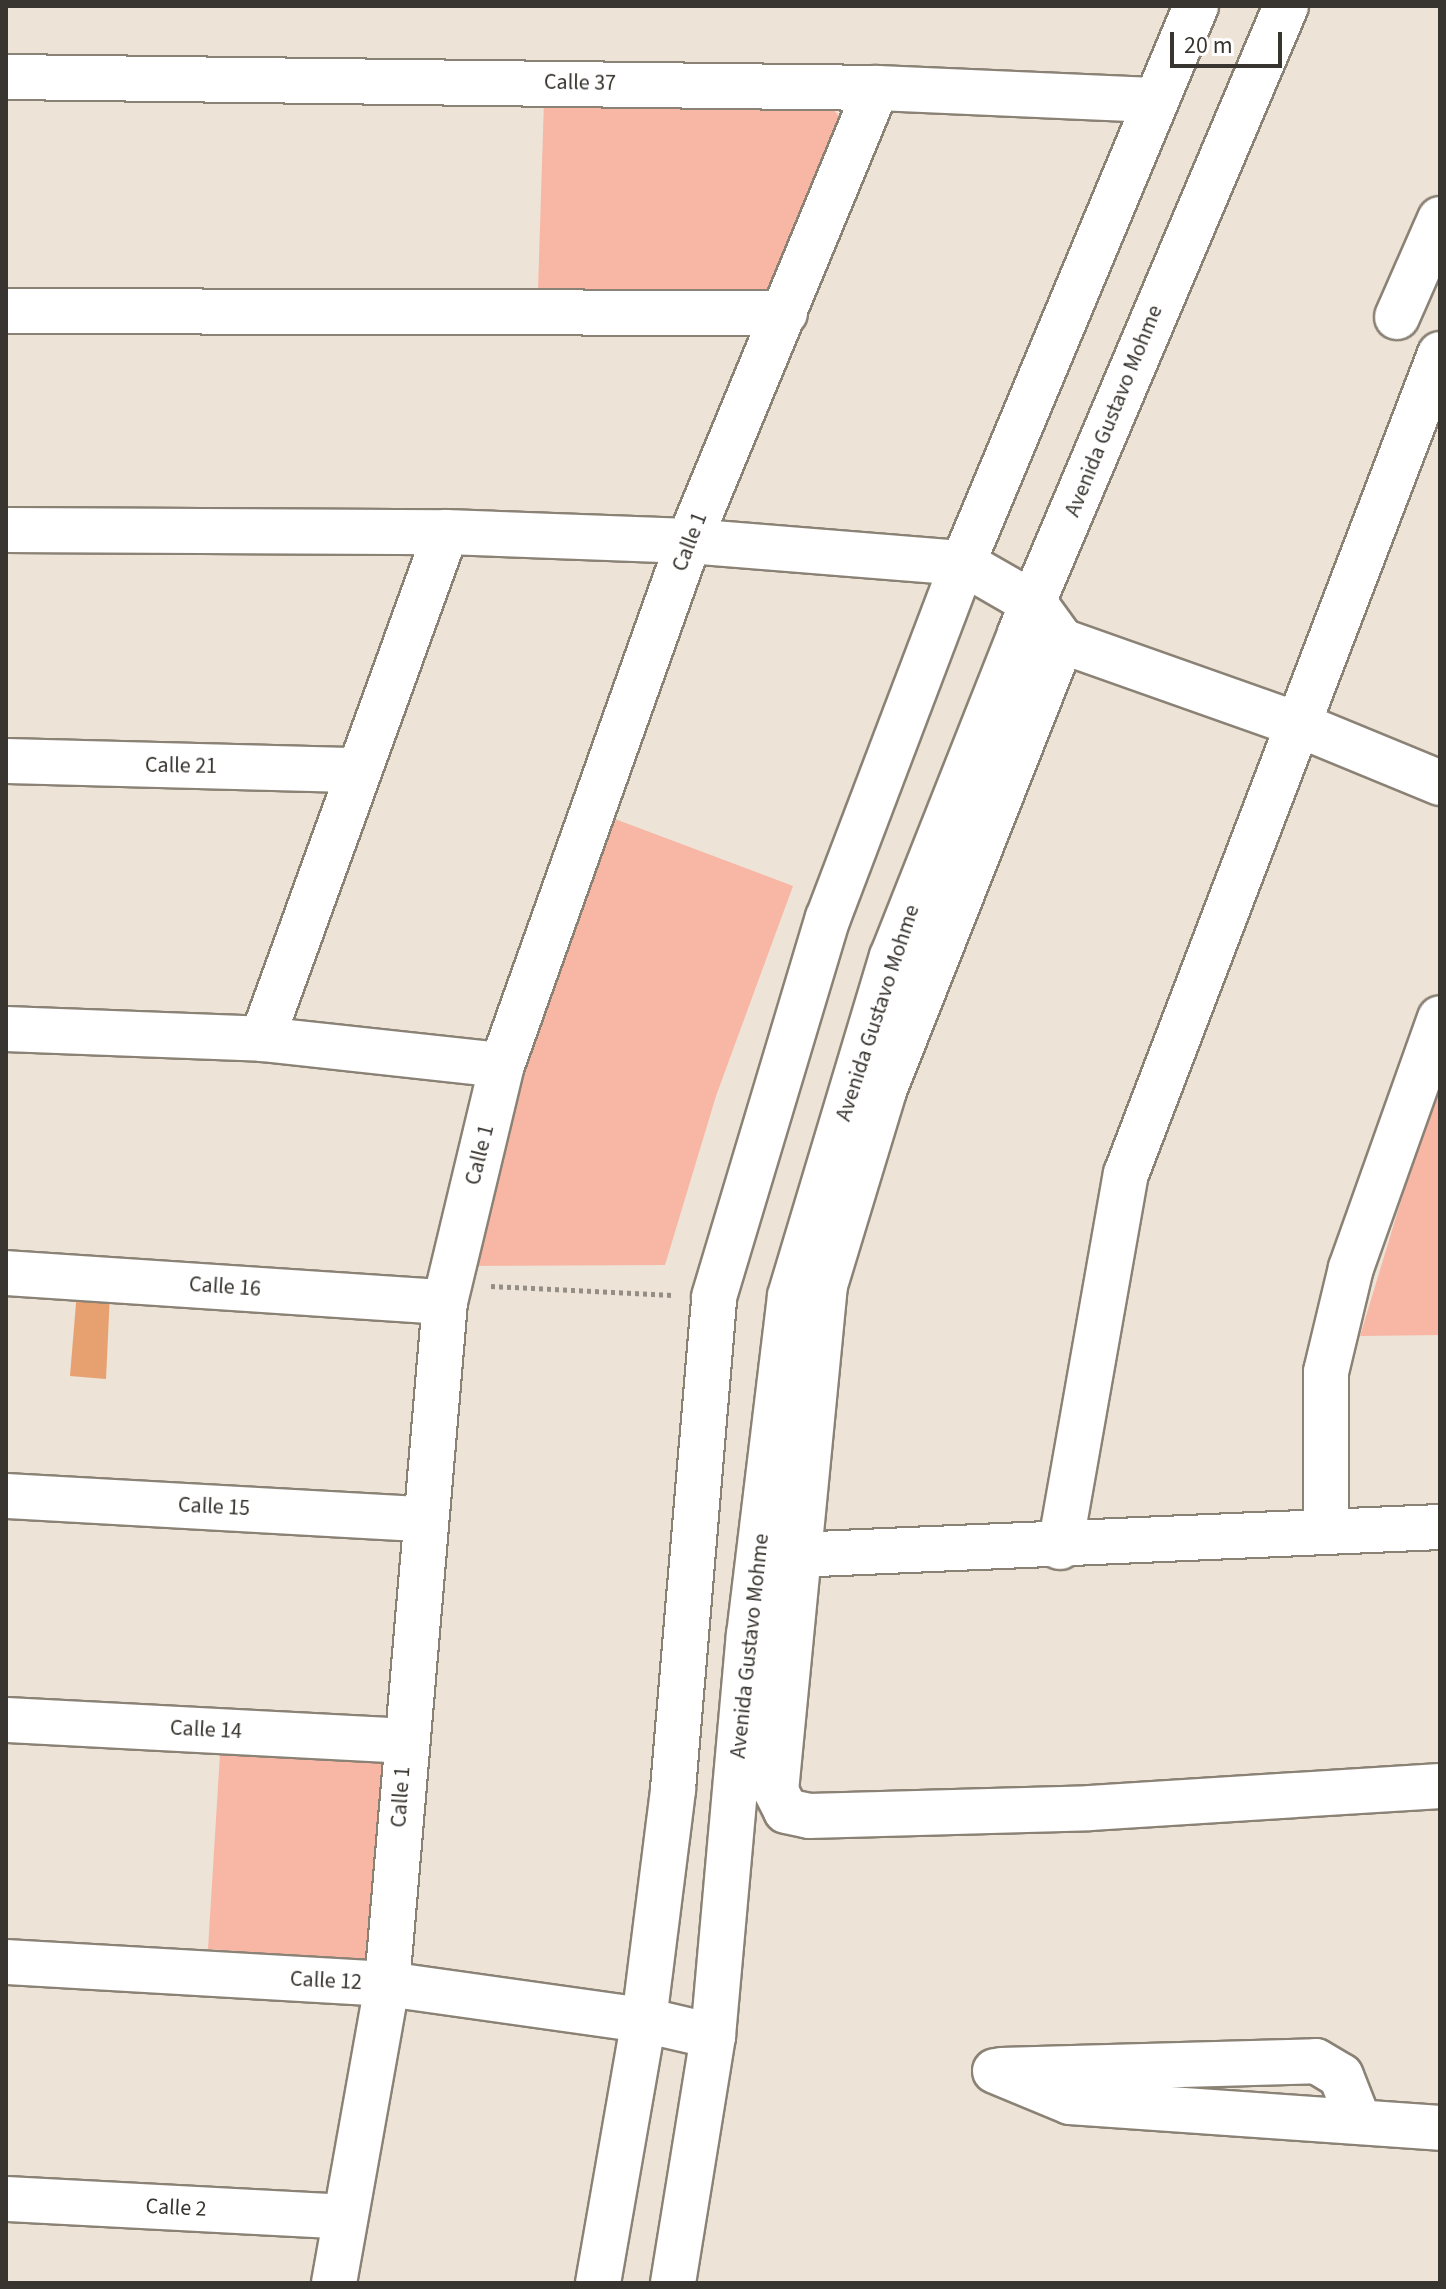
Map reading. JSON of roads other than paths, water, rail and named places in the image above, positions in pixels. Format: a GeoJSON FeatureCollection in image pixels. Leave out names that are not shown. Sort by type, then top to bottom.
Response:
{"type":"FeatureCollection","features":[{"type":"Feature","properties":{"kind":"street"},"geometry":{"type":"LineString","coordinates":[[598,2283],[644,2020],[673,1789],[714,1297],[828,918],[963,563],[1154,100],[1196,6]]}},
{"type":"Feature","properties":{"kind":"street","name":"Avenida Gustavo Mohme"},"geometry":{"type":"LineString","coordinates":[[673,2283],[713,2036],[749,1635],[790,1296],[892,957],[1286,6]]}},
{"type":"Feature","properties":{"kind":"street","name":"Calle 37"},"geometry":{"type":"LineString","coordinates":[[6,77],[877,88],[1154,100]]}},
{"type":"Feature","properties":{"kind":"street","name":"Calle 1"},"geometry":{"type":"LineString","coordinates":[[334,2283],[387,1984],[423,1519],[447,1293],[502,1065],[689,541],[877,88]]}},
{"type":"Feature","properties":{"kind":"street"},"geometry":{"type":"LineString","coordinates":[[1397,317],[1440,219]]}},
{"type":"Feature","properties":{"kind":"street"},"geometry":{"type":"LineString","coordinates":[[6,311],[785,313]]}},
{"type":"Feature","properties":{"kind":"street"},"geometry":{"type":"LineString","coordinates":[[1060,1547],[1126,1174],[1440,354]]}},
{"type":"Feature","properties":{"kind":"street"},"geometry":{"type":"LineString","coordinates":[[6,530],[446,532],[689,541],[963,563],[1036,605],[1062,641],[1297,724],[1440,783]]}},
{"type":"Feature","properties":{"kind":"street"},"geometry":{"type":"LineString","coordinates":[[262,1039],[356,770],[446,532]]}},
{"type":"Feature","properties":{"kind":"street"},"geometry":{"type":"LineString","coordinates":[[1062,641],[884,1091],[825,1285],[794,1555],[776,1791],[786,1811],[809,1816],[1090,1808],[1440,1786]]}},
{"type":"Feature","properties":{"kind":"street","name":"Calle 21"},"geometry":{"type":"LineString","coordinates":[[6,761],[356,770]]}},
{"type":"Feature","properties":{"kind":"street"},"geometry":{"type":"LineString","coordinates":[[1326,1532],[1326,1372],[1351,1268],[1440,1018]]}},
{"type":"Feature","properties":{"kind":"street"},"geometry":{"type":"LineString","coordinates":[[6,1029],[262,1039],[502,1065]]}},
{"type":"Feature","properties":{"kind":"street","name":"Calle 16"},"geometry":{"type":"LineString","coordinates":[[6,1273],[447,1293]]}},
{"type":"Feature","properties":{"kind":"street","name":"Calle 15"},"geometry":{"type":"LineString","coordinates":[[6,1496],[423,1519]]}},
{"type":"Feature","properties":{"kind":"street"},"geometry":{"type":"LineString","coordinates":[[794,1555],[1060,1547],[1440,1527]]}},
{"type":"Feature","properties":{"kind":"street","name":"Calle 14"},"geometry":{"type":"LineString","coordinates":[[6,1720],[405,1741]]}},
{"type":"Feature","properties":{"kind":"street","name":"Calle 12"},"geometry":{"type":"LineString","coordinates":[[6,1962],[387,1984],[644,2020]]}},
{"type":"Feature","properties":{"kind":"street"},"geometry":{"type":"LineString","coordinates":[[644,2020],[713,2036]]}},
{"type":"Feature","properties":{"kind":"street"},"geometry":{"type":"LineString","coordinates":[[1359,2122],[1341,2076],[1316,2061],[995,2071],[1070,2102],[1440,2128]]}},
{"type":"Feature","properties":{"kind":"street","name":"Calle 2"},"geometry":{"type":"LineString","coordinates":[[6,2199],[345,2217]]}}]}
